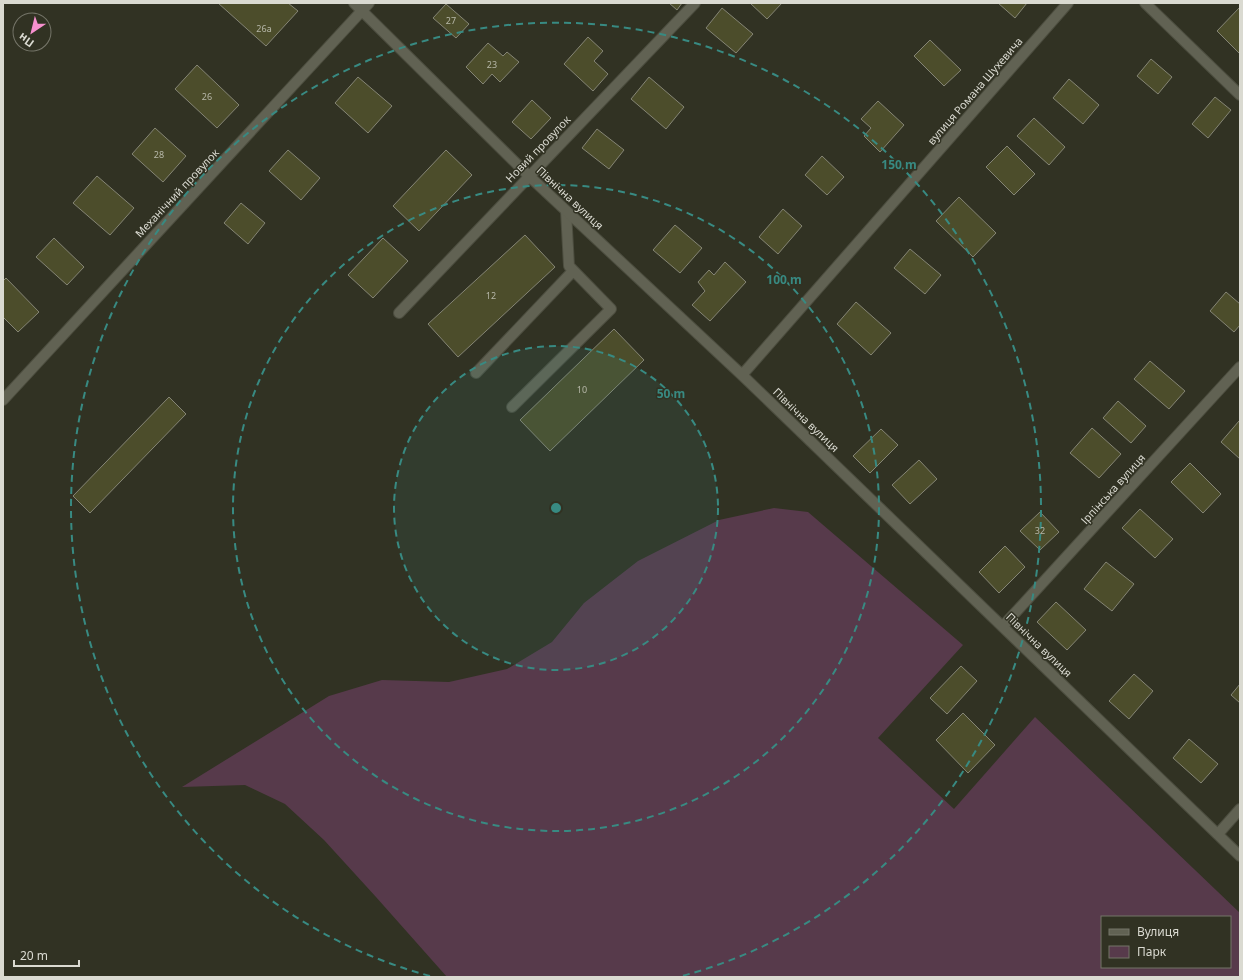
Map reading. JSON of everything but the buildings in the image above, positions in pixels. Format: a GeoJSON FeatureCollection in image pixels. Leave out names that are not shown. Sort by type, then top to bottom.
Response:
{"type":"FeatureCollection","features":[{"type":"Feature","properties":{"kind":"street","name":"Північна вулиця"},"geometry":{"type":"LineString","coordinates":[[354,3],[365,7],[529,176],[742,375],[1240,856]]}},
{"type":"Feature","properties":{"kind":"street","name":"Новий провулок"},"geometry":{"type":"LineString","coordinates":[[400,313],[695,3]]}},
{"type":"Feature","properties":{"kind":"street","name":"вулиця Романа Шухевича"},"geometry":{"type":"LineString","coordinates":[[742,375],[1068,3]]}},
{"type":"Feature","properties":{"kind":"street"},"geometry":{"type":"LineString","coordinates":[[1145,3],[1240,95]]}},
{"type":"Feature","properties":{"kind":"street","name":"Механічний провулок"},"geometry":{"type":"LineString","coordinates":[[3,400],[365,7]]}},
{"type":"Feature","properties":{"kind":"street"},"geometry":{"type":"LineString","coordinates":[[512,407],[612,309],[569,266],[566,211]]}},
{"type":"Feature","properties":{"kind":"street"},"geometry":{"type":"LineString","coordinates":[[476,374],[573,271]]}},
{"type":"Feature","properties":{"kind":"street","name":"Ірпінська вулиця"},"geometry":{"type":"LineString","coordinates":[[1003,626],[1240,367]]}},
{"type":"Feature","properties":{"kind":"street"},"geometry":{"type":"LineString","coordinates":[[1218,834],[1240,809]]}},
{"type":"Feature","properties":{"kind":"green space"},"geometry":{"type":"Polygon","coordinates":[[[774,508],[808,512],[963,645],[878,738],[954,809],[1035,717],[1240,913],[1240,977],[447,977],[324,840],[285,804],[245,785],[182,787],[329,696],[382,680],[449,682],[507,669],[552,642],[584,603],[638,561],[719,520],[774,508]]]}}]}
